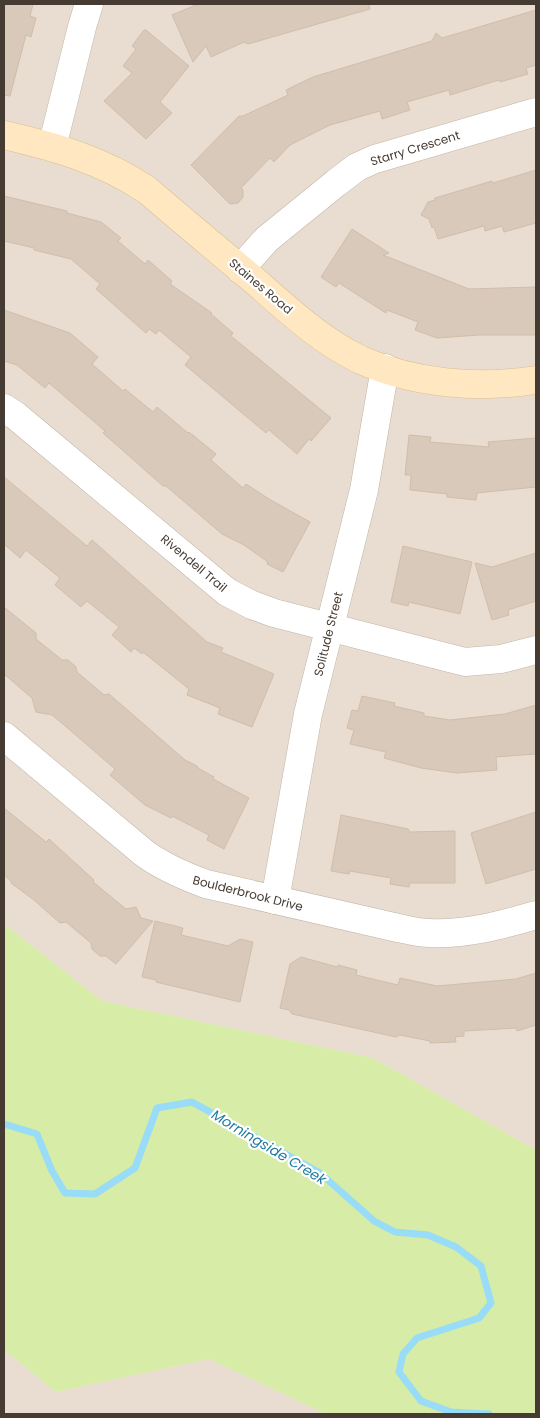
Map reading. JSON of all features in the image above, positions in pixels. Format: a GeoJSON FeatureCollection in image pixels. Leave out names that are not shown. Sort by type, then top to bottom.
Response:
{"type":"FeatureCollection","features":[{"type":"Feature","properties":{"kind":"street"},"geometry":{"type":"LineString","coordinates":[[52,146],[89,4]]}},
{"type":"Feature","properties":{"kind":"street","name":"Starry Crescent"},"geometry":{"type":"LineString","coordinates":[[240,269],[267,240],[357,167],[375,158],[536,112]]}},
{"type":"Feature","properties":{"kind":"street","name":"Staines Road"},"geometry":{"type":"LineString","coordinates":[[4,136],[52,146],[77,154],[127,177],[147,190],[301,321],[339,348],[362,360],[409,376],[470,384],[514,384],[536,380]]}},
{"type":"Feature","properties":{"kind":"street","name":"Solitude Street"},"geometry":{"type":"LineString","coordinates":[[275,900],[308,714],[364,490],[385,368]]}},
{"type":"Feature","properties":{"kind":"street","name":"Rivendell Trail"},"geometry":{"type":"LineString","coordinates":[[4,408],[227,592],[252,605],[274,613],[465,662],[501,659],[536,650]]}},
{"type":"Feature","properties":{"kind":"street","name":"Boulderbrook Drive"},"geometry":{"type":"LineString","coordinates":[[4,736],[159,864],[181,875],[206,884],[398,928],[428,933],[452,933],[483,928],[536,915]]}},
{"type":"Feature","properties":{"kind":"shaded area"},"geometry":{"type":"Polygon","coordinates":[[[4,4],[536,4],[536,1150],[373,1058],[102,1001],[4,924],[4,4]]]}},
{"type":"Feature","properties":{"kind":"shaded area"},"geometry":{"type":"Polygon","coordinates":[[[4,1350],[56,1392],[209,1359],[326,1414],[4,1414],[4,1350]]]}},
{"type":"Feature","properties":{"kind":"green space"},"geometry":{"type":"Polygon","coordinates":[[[4,924],[102,1001],[373,1058],[536,1150],[536,1414],[326,1414],[209,1359],[56,1392],[4,1350],[4,924]]]}},
{"type":"Feature","properties":{"kind":"building"},"geometry":{"type":"Polygon","coordinates":[[[4,4],[33,4],[30,16],[36,18],[31,37],[26,35],[10,96],[4,95],[4,4]]]}},
{"type":"Feature","properties":{"kind":"building"},"geometry":{"type":"Polygon","coordinates":[[[198,4],[369,4],[370,9],[248,44],[244,42],[211,57],[206,46],[193,62],[172,15],[198,4]]]}},
{"type":"Feature","properties":{"kind":"building"},"geometry":{"type":"Polygon","coordinates":[[[536,10],[536,65],[526,68],[528,74],[500,82],[499,80],[450,95],[449,90],[407,102],[410,110],[382,119],[380,111],[330,125],[290,145],[274,162],[270,158],[241,188],[243,190],[243,197],[238,203],[230,204],[191,165],[239,116],[243,116],[288,95],[286,90],[313,77],[432,41],[436,33],[442,38],[536,10]]]}},
{"type":"Feature","properties":{"kind":"building"},"geometry":{"type":"Polygon","coordinates":[[[144,30],[189,66],[160,102],[172,113],[146,139],[104,101],[132,73],[123,66],[136,49],[132,46],[144,30]]]}},
{"type":"Feature","properties":{"kind":"building"},"geometry":{"type":"Polygon","coordinates":[[[536,170],[536,223],[504,232],[502,226],[485,231],[484,226],[438,239],[429,219],[421,215],[428,202],[435,200],[435,198],[536,170]]]}},
{"type":"Feature","properties":{"kind":"building"},"geometry":{"type":"Polygon","coordinates":[[[4,196],[67,211],[67,213],[101,222],[121,238],[118,241],[145,264],[148,260],[172,281],[170,284],[212,313],[233,333],[231,336],[331,418],[311,441],[309,439],[297,454],[269,430],[266,433],[185,365],[191,357],[159,330],[156,334],[149,329],[146,333],[96,289],[100,284],[71,259],[4,241],[4,196]]]}},
{"type":"Feature","properties":{"kind":"building"},"geometry":{"type":"Polygon","coordinates":[[[352,229],[389,253],[383,255],[469,289],[536,287],[536,335],[479,335],[437,338],[415,330],[418,322],[387,310],[386,313],[339,283],[336,287],[321,277],[352,229]]]}},
{"type":"Feature","properties":{"kind":"building"},"geometry":{"type":"Polygon","coordinates":[[[4,310],[70,333],[98,357],[92,364],[123,391],[125,389],[153,412],[157,407],[216,454],[211,460],[243,488],[246,484],[310,522],[283,572],[267,564],[268,562],[244,545],[222,534],[166,486],[163,486],[103,433],[105,431],[49,383],[45,388],[17,365],[4,361],[4,310]]]}},
{"type":"Feature","properties":{"kind":"building"},"geometry":{"type":"Polygon","coordinates":[[[409,435],[431,437],[430,442],[489,447],[488,442],[536,438],[536,487],[477,493],[476,500],[447,497],[447,494],[410,490],[411,475],[405,475],[409,435]]]}},
{"type":"Feature","properties":{"kind":"building"},"geometry":{"type":"Polygon","coordinates":[[[4,477],[87,546],[92,540],[207,642],[223,648],[221,652],[274,674],[252,727],[218,714],[220,708],[187,695],[189,689],[143,652],[142,654],[134,648],[131,652],[112,635],[119,627],[87,601],[81,607],[55,585],[60,578],[26,550],[20,558],[4,544],[4,477]]]}},
{"type":"Feature","properties":{"kind":"building"},"geometry":{"type":"Polygon","coordinates":[[[403,546],[472,562],[460,614],[409,602],[408,606],[391,602],[403,546]]]}},
{"type":"Feature","properties":{"kind":"building"},"geometry":{"type":"Polygon","coordinates":[[[536,553],[536,601],[508,610],[509,615],[492,620],[475,563],[492,567],[536,553]]]}},
{"type":"Feature","properties":{"kind":"building"},"geometry":{"type":"Polygon","coordinates":[[[4,607],[36,633],[36,639],[62,660],[68,660],[76,667],[77,672],[104,695],[109,694],[185,760],[214,777],[213,779],[249,798],[224,849],[207,840],[209,835],[145,805],[110,775],[115,769],[70,730],[52,715],[36,712],[32,698],[4,674],[4,607]]]}},
{"type":"Feature","properties":{"kind":"building"},"geometry":{"type":"Polygon","coordinates":[[[362,696],[395,703],[394,706],[424,713],[424,716],[450,720],[505,714],[536,705],[536,754],[496,757],[497,770],[457,773],[421,768],[384,758],[386,752],[350,744],[354,730],[347,728],[352,710],[358,711],[362,696]]]}},
{"type":"Feature","properties":{"kind":"building"},"geometry":{"type":"Polygon","coordinates":[[[4,808],[46,842],[49,839],[94,880],[93,882],[126,909],[136,907],[141,918],[153,921],[116,964],[106,956],[100,956],[92,949],[91,943],[66,922],[60,923],[11,883],[4,875],[4,808]]]}},
{"type":"Feature","properties":{"kind":"building"},"geometry":{"type":"Polygon","coordinates":[[[536,812],[536,869],[486,884],[471,833],[536,812]]]}},
{"type":"Feature","properties":{"kind":"building"},"geometry":{"type":"Polygon","coordinates":[[[341,815],[408,829],[410,832],[455,831],[455,883],[410,883],[409,887],[390,884],[391,878],[350,871],[349,874],[331,871],[341,815]]]}},
{"type":"Feature","properties":{"kind":"building"},"geometry":{"type":"Polygon","coordinates":[[[155,921],[183,928],[181,935],[228,946],[240,939],[253,942],[240,1002],[142,977],[155,921]]]}},
{"type":"Feature","properties":{"kind":"building"},"geometry":{"type":"Polygon","coordinates":[[[301,957],[337,967],[338,965],[357,970],[356,975],[398,985],[400,978],[437,986],[516,979],[536,973],[536,1025],[517,1031],[516,1028],[464,1031],[464,1036],[455,1037],[456,1042],[430,1043],[430,1041],[400,1035],[396,1037],[292,1014],[289,1010],[280,1008],[290,964],[301,957]]]}},
{"type":"Feature","properties":{"kind":"waterway","name":"Morningside Creek"},"geometry":{"type":"LineString","coordinates":[[4,1124],[37,1134],[52,1171],[65,1193],[95,1194],[135,1168],[157,1108],[192,1102],[320,1173],[374,1221],[395,1232],[428,1235],[456,1247],[481,1266],[491,1303],[479,1318],[417,1338],[403,1354],[399,1372],[421,1401],[451,1412],[489,1414]]}}]}
